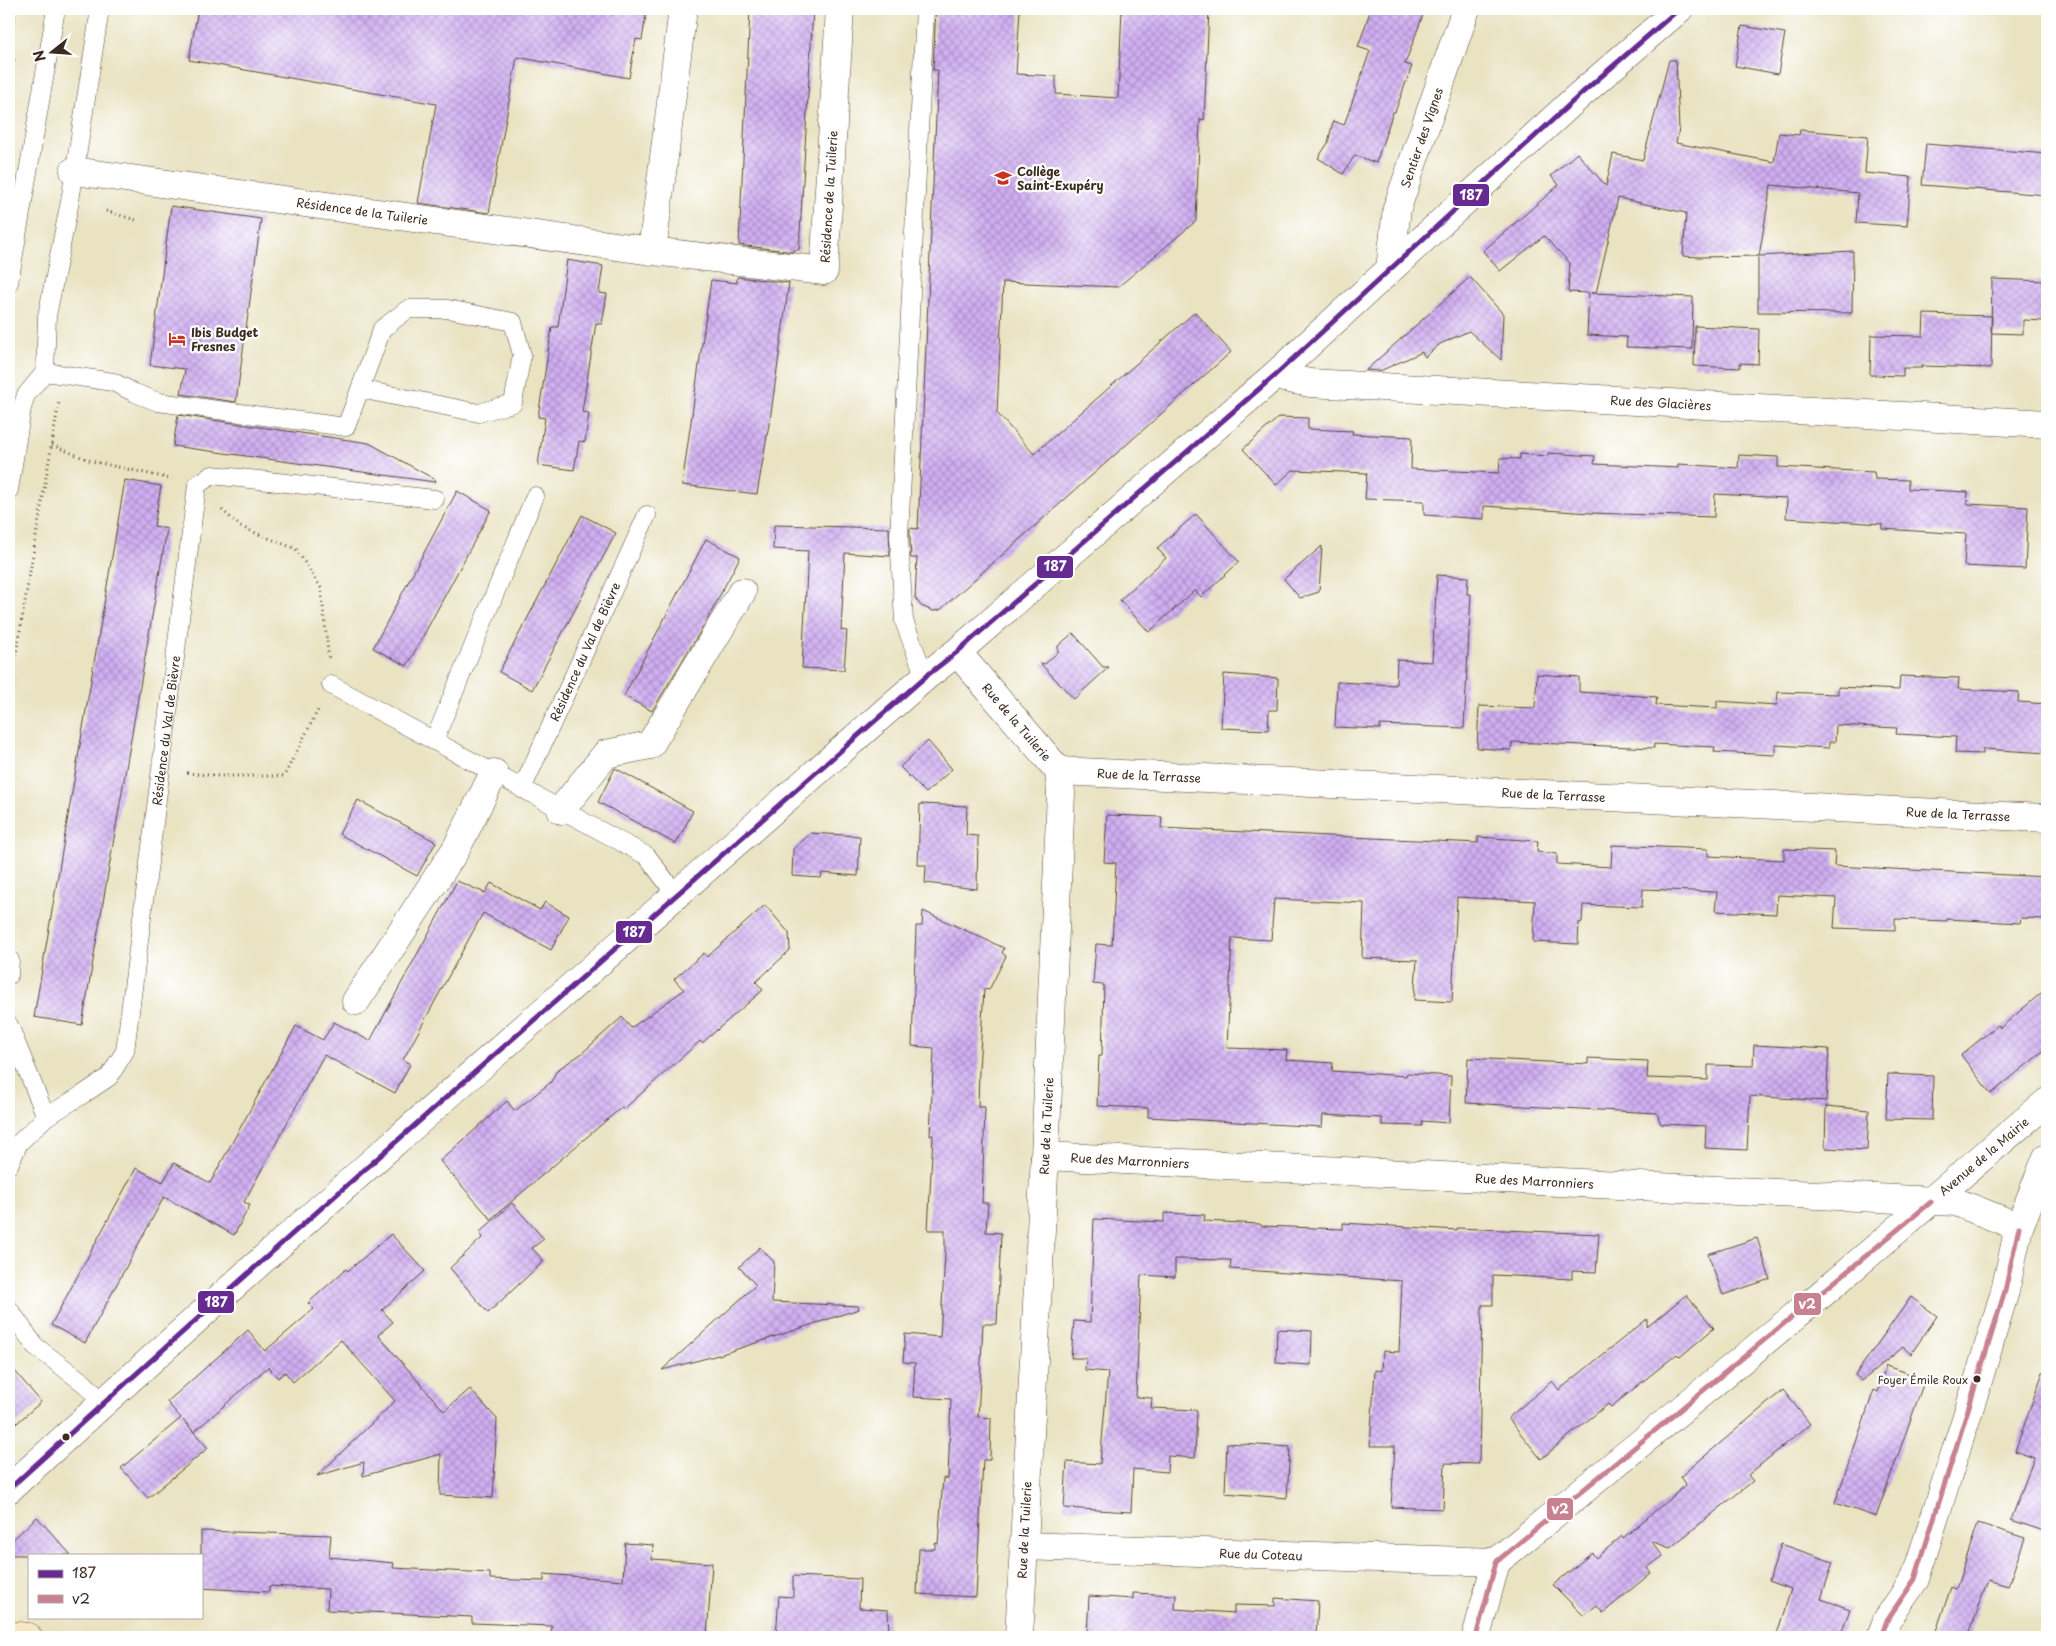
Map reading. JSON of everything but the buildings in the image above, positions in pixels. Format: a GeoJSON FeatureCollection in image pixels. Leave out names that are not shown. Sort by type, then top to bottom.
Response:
{"type":"FeatureCollection","features":[{"type":"Feature","properties":{"kind":"main road"},"geometry":{"type":"LineString","coordinates":[[9,1635],[28,1637]]}},
{"type":"Feature","properties":{"kind":"street"},"geometry":{"type":"LineString","coordinates":[[652,251],[683,9]]}},
{"type":"Feature","properties":{"kind":"street","name":"Résidence de la Tuilerie"},"geometry":{"type":"LineString","coordinates":[[74,171],[652,251],[824,271],[840,9]]}},
{"type":"Feature","properties":{"kind":"street","name":"Sentier des Vignes"},"geometry":{"type":"LineString","coordinates":[[1390,269],[1397,208],[1466,9]]}},
{"type":"Feature","properties":{"kind":"street"},"geometry":{"type":"LineString","coordinates":[[9,1489],[103,1403],[676,895],[924,677],[957,652],[1274,376],[1582,93],[1679,9]]}},
{"type":"Feature","properties":{"kind":"street","name":"Rue des Glacières"},"geometry":{"type":"LineString","coordinates":[[1274,376],[1310,383],[2047,424]]}},
{"type":"Feature","properties":{"kind":"street"},"geometry":{"type":"LineString","coordinates":[[561,810],[606,754],[650,744],[742,592]]}},
{"type":"Feature","properties":{"kind":"street","name":"Rue de la Tuilerie"},"geometry":{"type":"LineString","coordinates":[[957,652],[1059,771],[1061,793],[1045,1156],[1019,1637]]}},
{"type":"Feature","properties":{"kind":"street","name":"Rue de la Terrasse"},"geometry":{"type":"LineString","coordinates":[[1059,771],[2047,818]]}},
{"type":"Feature","properties":{"kind":"street"},"geometry":{"type":"LineString","coordinates":[[356,1001],[456,849],[494,773]]}},
{"type":"Feature","properties":{"kind":"street","name":"Avenue de la Mairie"},"geometry":{"type":"LineString","coordinates":[[1496,1562],[1931,1202],[2047,1102]]}},
{"type":"Feature","properties":{"kind":"street","name":"Rue des Marronniers"},"geometry":{"type":"LineString","coordinates":[[1045,1156],[1956,1202],[2019,1227]]}},
{"type":"Feature","properties":{"kind":"street"},"geometry":{"type":"LineString","coordinates":[[1881,1637],[1887,1620],[1915,1579],[2005,1291],[2019,1227],[2047,1157]]}},
{"type":"Feature","properties":{"kind":"street","name":"Rue du Coteau"},"geometry":{"type":"LineString","coordinates":[[1023,1546],[1496,1562]]}},
{"type":"Feature","properties":{"kind":"street"},"geometry":{"type":"LineString","coordinates":[[1476,1637],[1496,1562]]}},
{"type":"Feature","properties":{"kind":"lane"},"geometry":{"type":"LineString","coordinates":[[9,283],[56,9]]}},
{"type":"Feature","properties":{"kind":"lane"},"geometry":{"type":"LineString","coordinates":[[9,490],[22,408],[26,395],[45,372],[46,316],[70,201],[100,9]]}},
{"type":"Feature","properties":{"kind":"lane"},"geometry":{"type":"LineString","coordinates":[[924,677],[904,621],[899,537],[925,9]]}},
{"type":"Feature","properties":{"kind":"lane"},"geometry":{"type":"LineString","coordinates":[[45,372],[113,382],[135,394],[158,402],[346,427],[382,329],[408,309],[448,309],[513,322],[522,355],[513,403],[479,413],[360,389]]}},
{"type":"Feature","properties":{"kind":"lane"},"geometry":{"type":"LineString","coordinates":[[197,485],[212,475],[435,499]]}},
{"type":"Feature","properties":{"kind":"lane","name":"Résidence du Val de Bièvre"},"geometry":{"type":"LineString","coordinates":[[9,1165],[19,1143],[46,1117],[108,1077],[125,1051],[197,485]]}},
{"type":"Feature","properties":{"kind":"lane"},"geometry":{"type":"LineString","coordinates":[[434,741],[535,496]]}},
{"type":"Feature","properties":{"kind":"lane","name":"Résidence du Val de Bièvre"},"geometry":{"type":"LineString","coordinates":[[522,789],[647,515]]}},
{"type":"Feature","properties":{"kind":"lane"},"geometry":{"type":"LineString","coordinates":[[331,685],[647,856],[676,895]]}},
{"type":"Feature","properties":{"kind":"lane"},"geometry":{"type":"LineString","coordinates":[[9,1025],[46,1117]]}},
{"type":"Feature","properties":{"kind":"lane"},"geometry":{"type":"LineString","coordinates":[[9,1309],[35,1346],[85,1384],[103,1403]]}},
{"type":"Feature","properties":{"kind":"path"},"geometry":{"type":"LineString","coordinates":[[9,47],[16,9]]}},
{"type":"Feature","properties":{"kind":"path"},"geometry":{"type":"LineString","coordinates":[[9,59],[19,60]]}},
{"type":"Feature","properties":{"kind":"path"},"geometry":{"type":"LineString","coordinates":[[120,214],[139,220]]}},
{"type":"Feature","properties":{"kind":"path"},"geometry":{"type":"LineString","coordinates":[[9,695],[59,401]]}},
{"type":"Feature","properties":{"kind":"path"},"geometry":{"type":"LineString","coordinates":[[52,446],[91,461],[197,485],[240,527],[296,549],[322,588],[326,634]]}},
{"type":"Feature","properties":{"kind":"path"},"geometry":{"type":"LineString","coordinates":[[161,770],[219,776],[284,776],[305,737]]}},
{"type":"Feature","properties":{"kind":"transit line","name":"187"},"geometry":{"type":"LineString","coordinates":[[9,1489],[236,1284],[580,980],[925,677],[957,652],[1274,376],[1582,93],[1679,9]]}},
{"type":"Feature","properties":{"kind":"transit line","name":"v2"},"geometry":{"type":"LineString","coordinates":[[1476,1637],[1496,1562],[1931,1202]]}},
{"type":"Feature","properties":{"kind":"transit line","name":"v2"},"geometry":{"type":"LineString","coordinates":[[1881,1637],[1887,1620],[1915,1579],[2005,1291],[2019,1227]]}},
{"type":"Feature","properties":{"kind":"place","name":"Collège Saint-Exupéry"},"geometry":{"type":"Point","coordinates":[1003,178]}},
{"type":"Feature","properties":{"kind":"place","name":"Ibis Budget Fresnes"},"geometry":{"type":"Point","coordinates":[177,339]}},
{"type":"Feature","properties":{"kind":"place","name":"Foyer Émile Roux"},"geometry":{"type":"Point","coordinates":[1977,1379]}}]}
